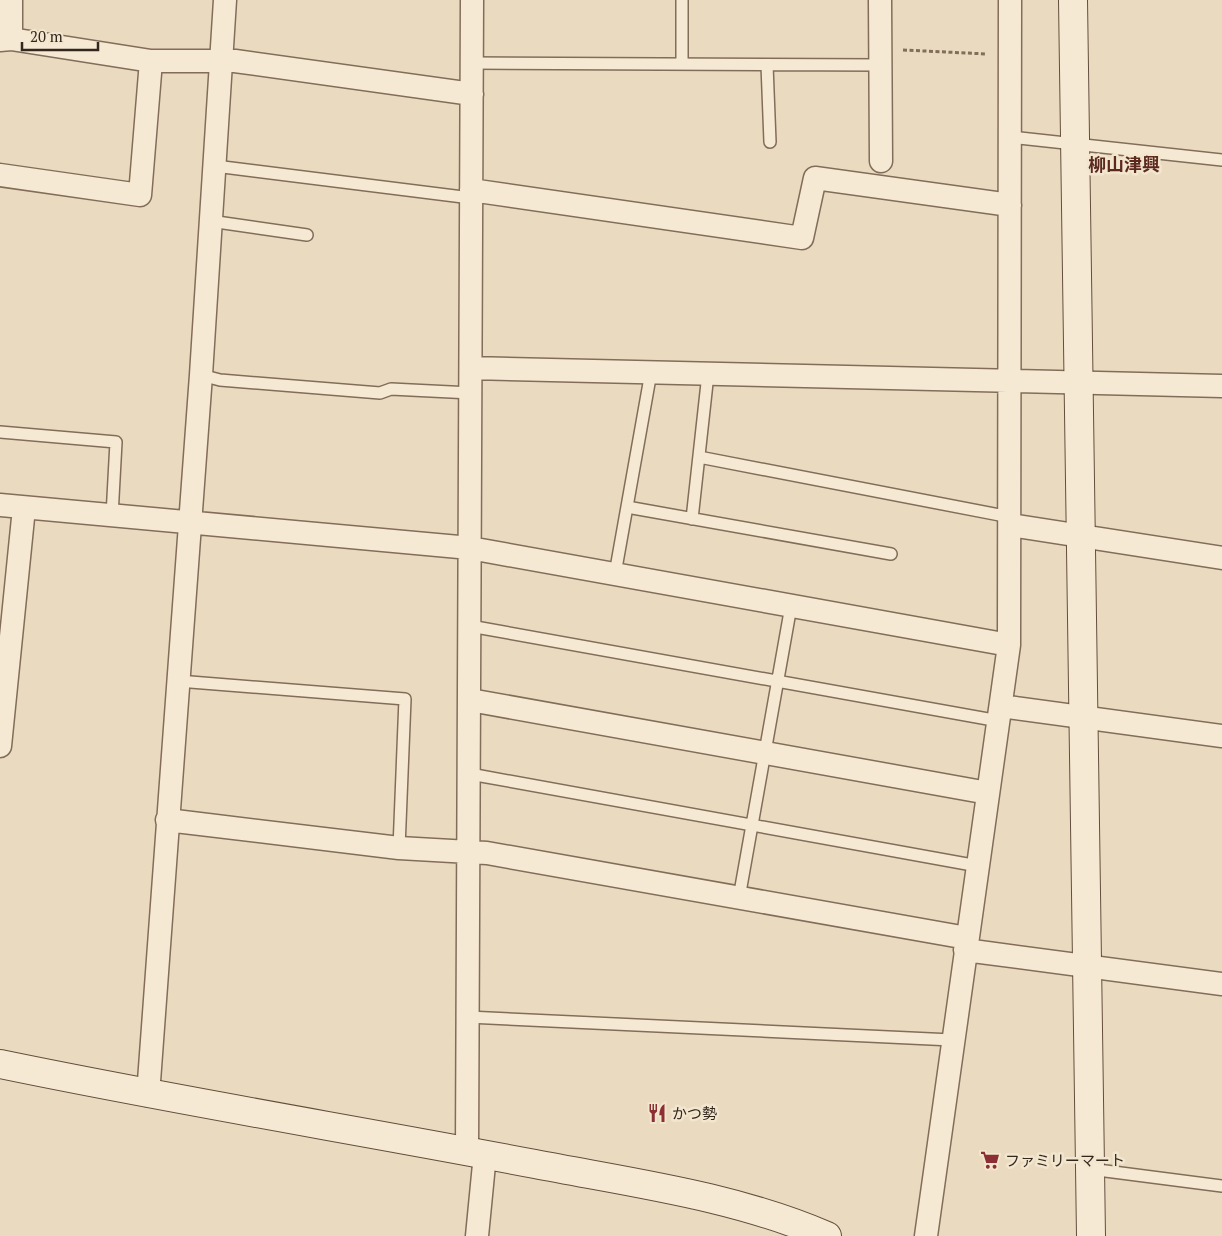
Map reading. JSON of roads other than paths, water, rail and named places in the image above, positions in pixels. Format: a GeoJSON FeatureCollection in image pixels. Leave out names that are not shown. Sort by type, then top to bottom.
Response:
{"type":"FeatureCollection","features":[{"type":"Feature","properties":{"kind":"street"},"geometry":{"type":"LineString","coordinates":[[11,0],[6,39],[151,61],[222,60],[472,94]]}},
{"type":"Feature","properties":{"kind":"street"},"geometry":{"type":"LineString","coordinates":[[148,1095],[201,375],[225,0]]}},
{"type":"Feature","properties":{"kind":"street"},"geometry":{"type":"LineString","coordinates":[[472,0],[468,1017],[476,1153],[477,1236]]}},
{"type":"Feature","properties":{"kind":"street"},"geometry":{"type":"LineString","coordinates":[[880,0],[881,161]]}},
{"type":"Feature","properties":{"kind":"street"},"geometry":{"type":"LineString","coordinates":[[926,1236],[1008,645],[1010,521],[1010,0]]}},
{"type":"Feature","properties":{"kind":"street"},"geometry":{"type":"LineString","coordinates":[[1073,0],[1091,1236]]}},
{"type":"Feature","properties":{"kind":"street"},"geometry":{"type":"LineString","coordinates":[[0,175],[140,195],[151,61]]}},
{"type":"Feature","properties":{"kind":"street"},"geometry":{"type":"LineString","coordinates":[[471,194],[802,238],[815,178],[1010,205]]}},
{"type":"Feature","properties":{"kind":"street"},"geometry":{"type":"LineString","coordinates":[[471,368],[1222,386]]}},
{"type":"Feature","properties":{"kind":"street"},"geometry":{"type":"LineString","coordinates":[[0,505],[190,524],[470,548],[1008,645]]}},
{"type":"Feature","properties":{"kind":"street"},"geometry":{"type":"LineString","coordinates":[[0,746],[24,508]]}},
{"type":"Feature","properties":{"kind":"street"},"geometry":{"type":"LineString","coordinates":[[1010,521],[1081,537],[1222,558]]}},
{"type":"Feature","properties":{"kind":"street"},"geometry":{"type":"LineString","coordinates":[[470,700],[988,793]]}},
{"type":"Feature","properties":{"kind":"street"},"geometry":{"type":"LineString","coordinates":[[1000,713],[1082,716],[1222,736]]}},
{"type":"Feature","properties":{"kind":"street"},"geometry":{"type":"LineString","coordinates":[[167,820],[399,848],[487,853],[739,898],[966,944],[1088,966],[1222,984]]}},
{"type":"Feature","properties":{"kind":"street"},"geometry":{"type":"LineString","coordinates":[[0,1064],[148,1095],[476,1153],[726,1201],[767,1212],[827,1236]]}},
{"type":"Feature","properties":{"kind":"lane"},"geometry":{"type":"LineString","coordinates":[[682,0],[682,64]]}},
{"type":"Feature","properties":{"kind":"lane"},"geometry":{"type":"LineString","coordinates":[[472,63],[767,65],[880,57]]}},
{"type":"Feature","properties":{"kind":"lane"},"geometry":{"type":"LineString","coordinates":[[767,65],[770,142]]}},
{"type":"Feature","properties":{"kind":"lane"},"geometry":{"type":"LineString","coordinates":[[1010,137],[1222,160]]}},
{"type":"Feature","properties":{"kind":"lane"},"geometry":{"type":"LineString","coordinates":[[215,166],[471,194]]}},
{"type":"Feature","properties":{"kind":"lane"},"geometry":{"type":"LineString","coordinates":[[210,221],[307,235]]}},
{"type":"Feature","properties":{"kind":"lane"},"geometry":{"type":"LineString","coordinates":[[615,574],[651,372]]}},
{"type":"Feature","properties":{"kind":"lane"},"geometry":{"type":"LineString","coordinates":[[692,519],[708,374]]}},
{"type":"Feature","properties":{"kind":"lane"},"geometry":{"type":"LineString","coordinates":[[201,375],[220,380],[380,393],[391,389],[470,393]]}},
{"type":"Feature","properties":{"kind":"lane"},"geometry":{"type":"LineString","coordinates":[[0,432],[116,442],[112,516]]}},
{"type":"Feature","properties":{"kind":"lane"},"geometry":{"type":"LineString","coordinates":[[699,457],[1010,521]]}},
{"type":"Feature","properties":{"kind":"lane"},"geometry":{"type":"LineString","coordinates":[[627,507],[890,554]]}},
{"type":"Feature","properties":{"kind":"lane"},"geometry":{"type":"LineString","coordinates":[[739,898],[791,606]]}},
{"type":"Feature","properties":{"kind":"lane"},"geometry":{"type":"LineString","coordinates":[[470,626],[778,681],[1000,713]]}},
{"type":"Feature","properties":{"kind":"lane"},"geometry":{"type":"LineString","coordinates":[[178,681],[405,699],[399,848]]}},
{"type":"Feature","properties":{"kind":"lane"},"geometry":{"type":"LineString","coordinates":[[470,774],[978,866]]}},
{"type":"Feature","properties":{"kind":"lane"},"geometry":{"type":"LineString","coordinates":[[468,1017],[952,1040]]}},
{"type":"Feature","properties":{"kind":"lane"},"geometry":{"type":"LineString","coordinates":[[1090,1169],[1222,1186]]}},
{"type":"Feature","properties":{"kind":"place","name":"かつ勢"},"geometry":{"type":"Point","coordinates":[657,1113]}},
{"type":"Feature","properties":{"kind":"place","name":"ファミリーマート"},"geometry":{"type":"Point","coordinates":[990,1160]}},
{"type":"Feature","properties":{"kind":"district","name":"柳山津興"},"geometry":{"type":"Point","coordinates":[1124,164]}}]}
